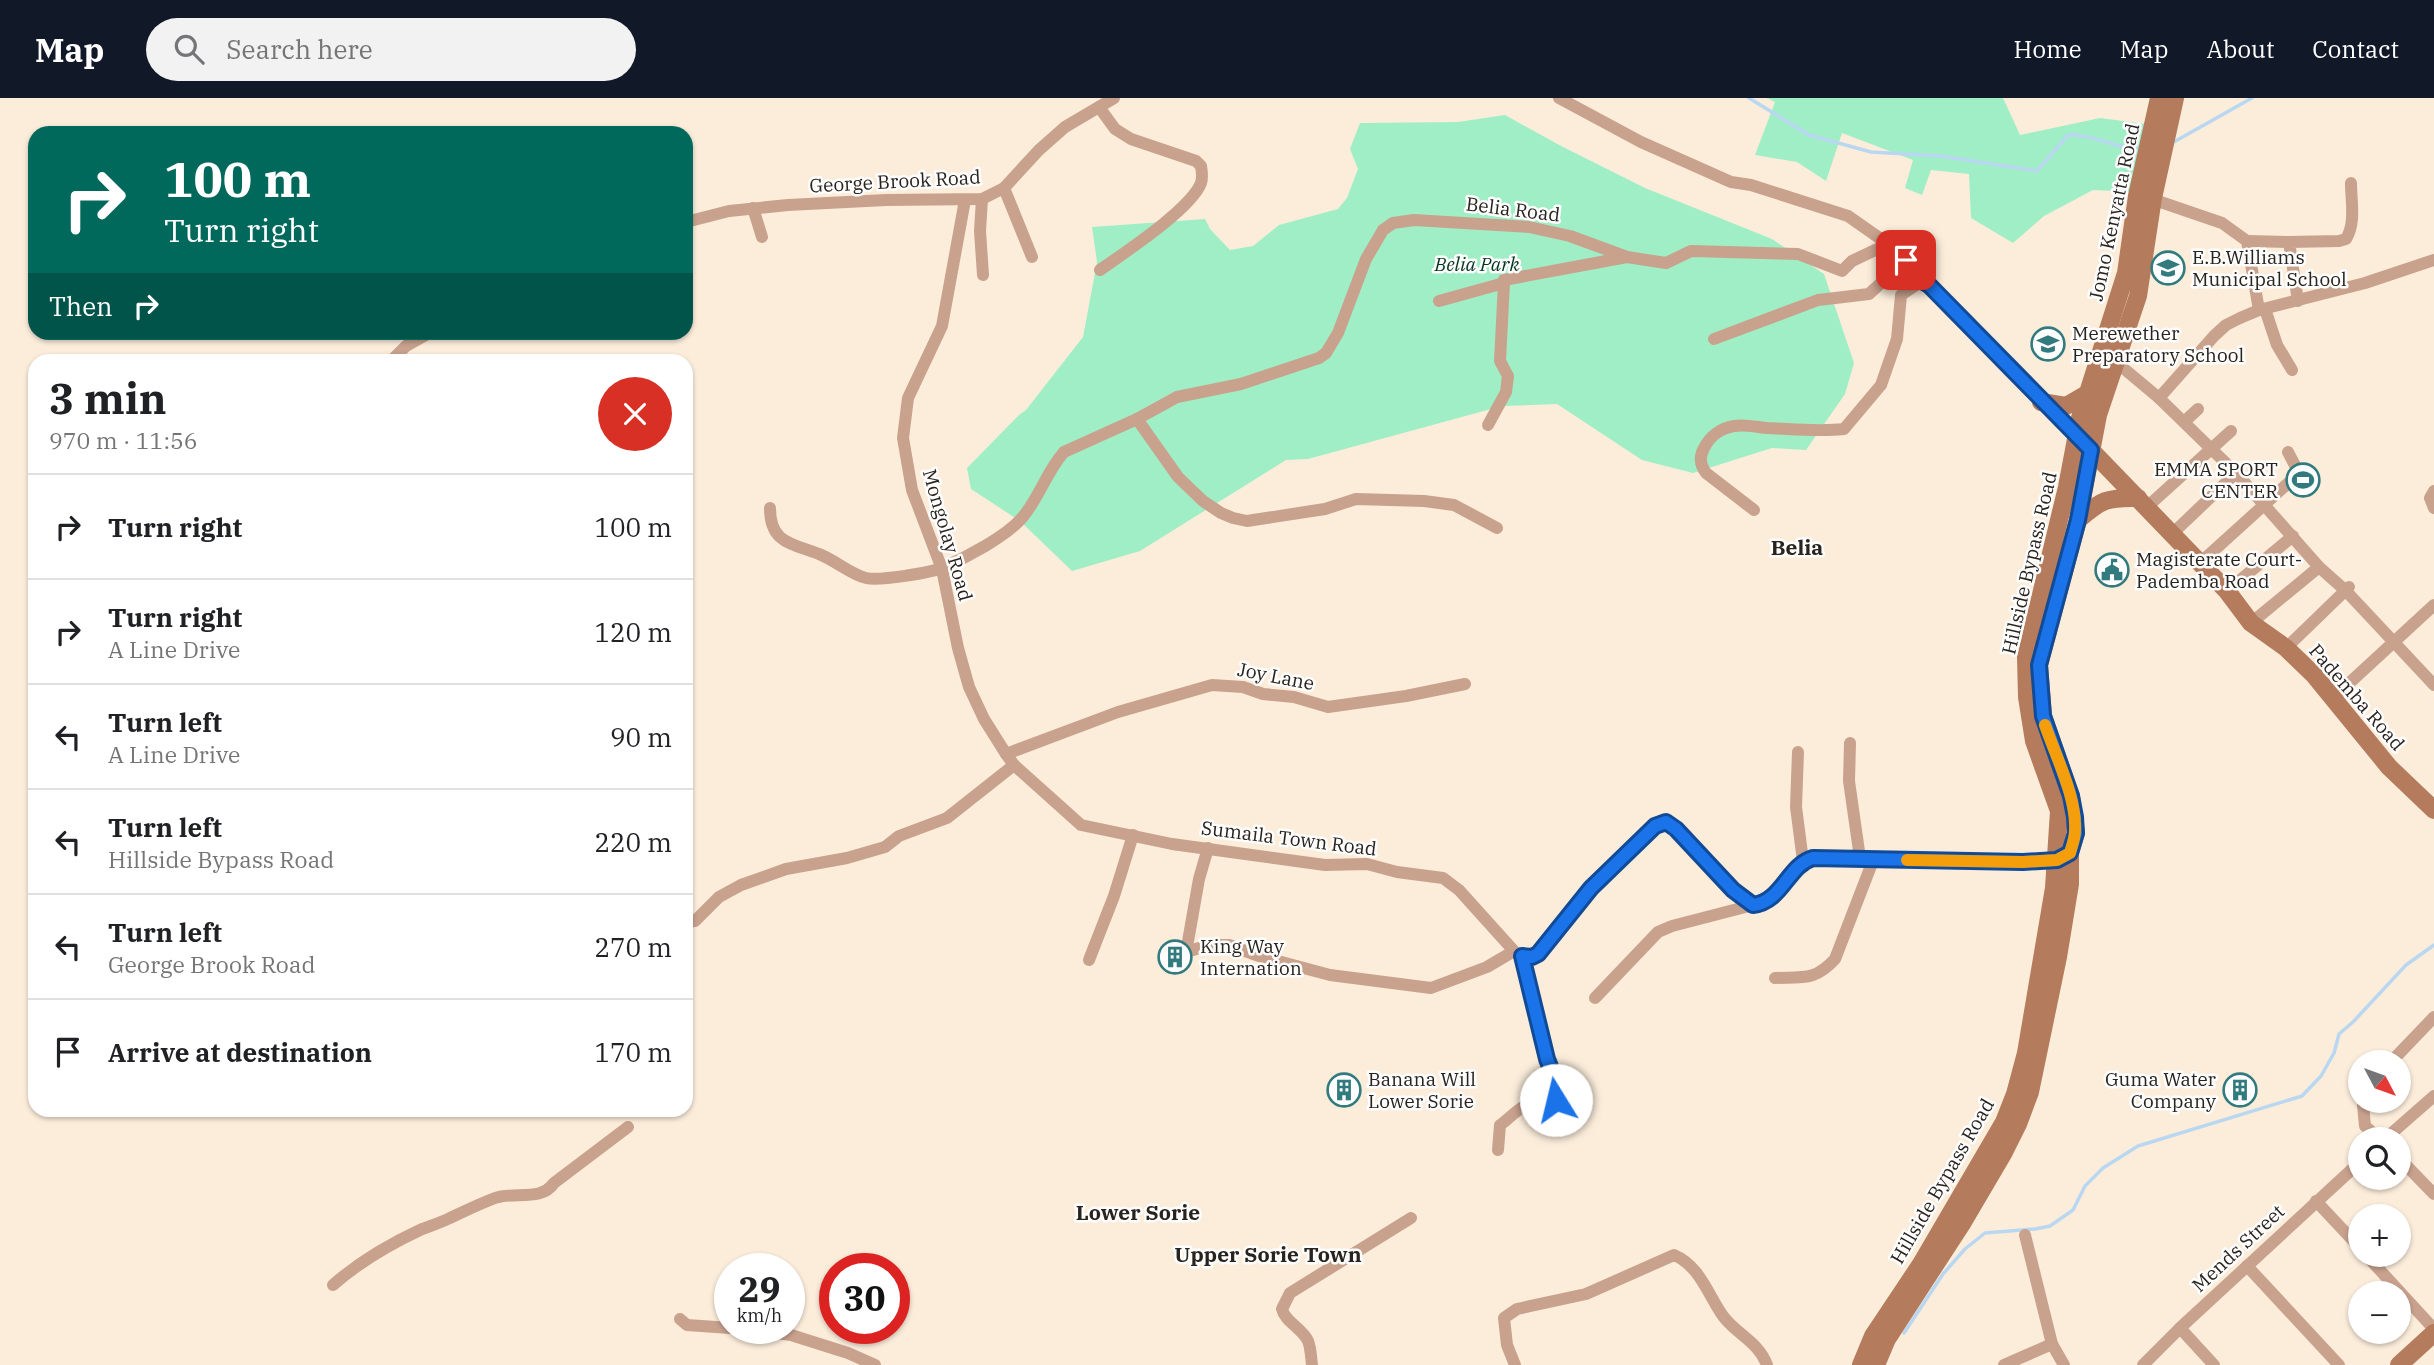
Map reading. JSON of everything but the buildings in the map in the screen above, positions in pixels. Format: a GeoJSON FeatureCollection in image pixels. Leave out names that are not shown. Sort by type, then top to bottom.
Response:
{"type":"FeatureCollection","features":[{"type":"Feature","properties":{"kind":"main road","name":"Jomo Kenyatta Road"},"geometry":{"type":"LineString","coordinates":[[2153,163],[2159,98]]}},
{"type":"Feature","properties":{"kind":"main road","name":"Jomo Kenyatta Road"},"geometry":{"type":"LineString","coordinates":[[2091,450],[2109,356],[2122,318],[2138,296],[2145,197],[2153,163],[2175,98]]}},
{"type":"Feature","properties":{"kind":"main road","name":"Jomo Kenyatta Road"},"geometry":{"type":"LineString","coordinates":[[2076,433],[2085,396],[2109,356]]}},
{"type":"Feature","properties":{"kind":"main road"},"geometry":{"type":"LineString","coordinates":[[2041,402],[2066,406],[2085,396]]}},
{"type":"Feature","properties":{"kind":"main road"},"geometry":{"type":"LineString","coordinates":[[2076,433],[2167,528]]}},
{"type":"Feature","properties":{"kind":"main road","name":"Hillside Bypass Road"},"geometry":{"type":"LineString","coordinates":[[1876,1365],[1887,1339],[1963,1222],[2018,1124],[2029,1092],[2058,957],[2070,884],[2059,811],[2034,741],[2027,697],[2026,657],[2067,488],[2076,433]]}},
{"type":"Feature","properties":{"kind":"main road","name":"Hillside Bypass Road"},"geometry":{"type":"LineString","coordinates":[[1861,1365],[1873,1336],[1920,1264],[2004,1122],[2026,1053],[2064,856],[2076,833],[2071,796],[2043,716],[2039,665],[2078,520],[2091,450]]}},
{"type":"Feature","properties":{"kind":"main road"},"geometry":{"type":"LineString","coordinates":[[2078,520],[2097,503],[2106,499],[2142,503]]}},
{"type":"Feature","properties":{"kind":"main road","name":"Pademba Road"},"geometry":{"type":"LineString","coordinates":[[2167,528],[2227,591],[2251,623],[2286,648],[2333,698],[2389,767],[2434,810]]}},
{"type":"Feature","properties":{"kind":"main road"},"geometry":{"type":"LineString","coordinates":[[2399,1365],[2434,1331]]}},
{"type":"Feature","properties":{"kind":"street","name":"George Brook Road"},"geometry":{"type":"LineString","coordinates":[[693,220],[753,208],[886,200],[982,199],[1004,188],[1039,150],[1065,127],[1114,98]]}},
{"type":"Feature","properties":{"kind":"street"},"geometry":{"type":"LineString","coordinates":[[1559,98],[1641,142],[1731,182],[1751,185],[1848,216],[1906,260],[1922,281],[1929,285],[2041,402],[2076,433]]}},
{"type":"Feature","properties":{"kind":"street"},"geometry":{"type":"LineString","coordinates":[[1099,107],[1115,129],[1130,139],[1196,161],[1201,166],[1202,179],[1193,196],[1100,270]]}},
{"type":"Feature","properties":{"kind":"street"},"geometry":{"type":"LineString","coordinates":[[2145,197],[2222,223],[2247,241],[2339,241],[2346,239],[2350,232],[2351,183]]}},
{"type":"Feature","properties":{"kind":"street"},"geometry":{"type":"LineString","coordinates":[[1004,188],[1032,257]]}},
{"type":"Feature","properties":{"kind":"street"},"geometry":{"type":"LineString","coordinates":[[982,199],[979,231],[983,275]]}},
{"type":"Feature","properties":{"kind":"street","name":"Mongolay Road"},"geometry":{"type":"LineString","coordinates":[[965,200],[942,326],[908,398],[903,438],[912,490],[942,569],[969,687],[984,719],[1010,760]]}},
{"type":"Feature","properties":{"kind":"street"},"geometry":{"type":"LineString","coordinates":[[753,208],[762,237]]}},
{"type":"Feature","properties":{"kind":"street","name":"Belia Road"},"geometry":{"type":"LineString","coordinates":[[1138,419],[1177,397],[1241,384],[1311,362],[1326,353],[1338,332],[1366,259],[1383,230],[1393,223],[1414,220],[1529,227],[1570,236],[1627,257],[1666,263],[1691,251],[1798,254],[1842,271],[1852,261],[1888,244]]}},
{"type":"Feature","properties":{"kind":"street"},"geometry":{"type":"LineString","coordinates":[[2247,241],[2262,310],[2277,345],[2292,370]]}},
{"type":"Feature","properties":{"kind":"street"},"geometry":{"type":"LineString","coordinates":[[2289,242],[2298,301]]}},
{"type":"Feature","properties":{"kind":"street"},"geometry":{"type":"LineString","coordinates":[[1439,300],[1504,283],[1504,280],[1627,257]]}},
{"type":"Feature","properties":{"kind":"street"},"geometry":{"type":"LineString","coordinates":[[1714,339],[1818,300],[1869,294],[1906,260]]}},
{"type":"Feature","properties":{"kind":"street"},"geometry":{"type":"LineString","coordinates":[[2159,398],[2226,325],[2262,310],[2377,280],[2434,260]]}},
{"type":"Feature","properties":{"kind":"street"},"geometry":{"type":"LineString","coordinates":[[1754,510],[1701,467],[1700,458],[1712,436],[1735,425],[1823,431],[1844,429],[1881,385],[1897,339],[1901,295],[1922,281]]}},
{"type":"Feature","properties":{"kind":"street"},"geometry":{"type":"LineString","coordinates":[[1488,425],[1506,392],[1508,376],[1500,361],[1504,283]]}},
{"type":"Feature","properties":{"kind":"street"},"geometry":{"type":"LineString","coordinates":[[398,354],[417,340]]}},
{"type":"Feature","properties":{"kind":"street"},"geometry":{"type":"LineString","coordinates":[[2109,356],[2159,398],[2236,473],[2319,567],[2347,589],[2434,685]]}},
{"type":"Feature","properties":{"kind":"street"},"geometry":{"type":"LineString","coordinates":[[2184,422],[2197,409]]}},
{"type":"Feature","properties":{"kind":"street"},"geometry":{"type":"LineString","coordinates":[[770,508],[770,521],[774,531],[782,539],[826,556],[861,577],[869,579],[902,576],[942,569],[1020,521],[1045,484],[1056,460],[1064,452],[1138,419],[1178,477],[1203,500],[1233,518],[1247,521],[1325,509],[1356,499],[1424,501],[1454,505],[1497,528]]}},
{"type":"Feature","properties":{"kind":"street"},"geometry":{"type":"LineString","coordinates":[[2142,503],[2211,450],[2231,431]]}},
{"type":"Feature","properties":{"kind":"street"},"geometry":{"type":"LineString","coordinates":[[2200,563],[2300,475],[2287,452]]}},
{"type":"Feature","properties":{"kind":"street"},"geometry":{"type":"LineString","coordinates":[[2167,528],[2236,473]]}},
{"type":"Feature","properties":{"kind":"street"},"geometry":{"type":"LineString","coordinates":[[2434,491],[2430,498],[2434,508]]}},
{"type":"Feature","properties":{"kind":"street"},"geometry":{"type":"LineString","coordinates":[[2227,591],[2293,536]]}},
{"type":"Feature","properties":{"kind":"street"},"geometry":{"type":"LineString","coordinates":[[2251,623],[2319,567]]}},
{"type":"Feature","properties":{"kind":"street"},"geometry":{"type":"LineString","coordinates":[[2286,648],[2347,589]]}},
{"type":"Feature","properties":{"kind":"street"},"geometry":{"type":"LineString","coordinates":[[2333,698],[2434,606]]}},
{"type":"Feature","properties":{"kind":"street","name":"Joy Lane"},"geometry":{"type":"LineString","coordinates":[[693,921],[719,897],[741,885],[786,869],[847,858],[885,847],[899,836],[947,818],[1010,760],[1118,712],[1212,685],[1243,687],[1263,694],[1294,697],[1328,707],[1465,684]]}},
{"type":"Feature","properties":{"kind":"street"},"geometry":{"type":"LineString","coordinates":[[1850,743],[1849,781],[1860,858]]}},
{"type":"Feature","properties":{"kind":"street"},"geometry":{"type":"LineString","coordinates":[[1798,752],[1796,807],[1803,861]]}},
{"type":"Feature","properties":{"kind":"street","name":"Sumaila Town Road"},"geometry":{"type":"LineString","coordinates":[[1010,760],[1081,825],[1172,844],[1325,865],[1367,864],[1397,872],[1443,878],[1459,890],[1518,953]]}},
{"type":"Feature","properties":{"kind":"street"},"geometry":{"type":"LineString","coordinates":[[1208,848],[1199,879],[1187,947],[1193,950],[1208,945],[1229,945],[1330,975],[1431,988],[1518,953],[1532,957],[1538,954],[1609,869],[1655,826],[1666,822],[1676,829],[1733,890],[1753,905]]}},
{"type":"Feature","properties":{"kind":"street"},"geometry":{"type":"LineString","coordinates":[[1089,960],[1114,896],[1133,835]]}},
{"type":"Feature","properties":{"kind":"street"},"geometry":{"type":"LineString","coordinates":[[1595,998],[1658,932],[1672,926],[1761,904],[1769,900],[1803,861],[1822,858],[1874,858],[1960,861],[2064,856]]}},
{"type":"Feature","properties":{"kind":"street"},"geometry":{"type":"LineString","coordinates":[[1775,978],[1812,977],[1824,971],[1835,959],[1874,858]]}},
{"type":"Feature","properties":{"kind":"street"},"geometry":{"type":"LineString","coordinates":[[1498,1150],[1500,1125],[1519,1108],[1527,1104],[1552,1102],[1559,1097],[1518,953]]}},
{"type":"Feature","properties":{"kind":"street"},"geometry":{"type":"LineString","coordinates":[[2402,1050],[2434,1017]]}},
{"type":"Feature","properties":{"kind":"street"},"geometry":{"type":"LineString","coordinates":[[2397,1127],[2434,1096]]}},
{"type":"Feature","properties":{"kind":"street"},"geometry":{"type":"LineString","coordinates":[[333,1285],[379,1252],[419,1230],[505,1194],[541,1194],[549,1190],[554,1183],[628,1127]]}},
{"type":"Feature","properties":{"kind":"street"},"geometry":{"type":"LineString","coordinates":[[2411,1170],[2434,1194]]}},
{"type":"Feature","properties":{"kind":"street","name":"Mends Street"},"geometry":{"type":"LineString","coordinates":[[2143,1365],[2348,1173]]}},
{"type":"Feature","properties":{"kind":"street"},"geometry":{"type":"LineString","coordinates":[[2316,1201],[2348,1235]]}},
{"type":"Feature","properties":{"kind":"street"},"geometry":{"type":"LineString","coordinates":[[1312,1365],[1309,1343],[1300,1329],[1283,1315],[1282,1308],[1290,1293],[1411,1218]]}},
{"type":"Feature","properties":{"kind":"street"},"geometry":{"type":"LineString","coordinates":[[2025,1235],[2052,1344],[2064,1365]]}},
{"type":"Feature","properties":{"kind":"street"},"geometry":{"type":"LineString","coordinates":[[1515,1365],[1507,1345],[1504,1318],[1517,1309],[1586,1294],[1674,1255],[1691,1267],[1708,1289],[1724,1318],[1762,1352],[1767,1365]]}},
{"type":"Feature","properties":{"kind":"street"},"geometry":{"type":"LineString","coordinates":[[2247,1266],[2339,1365]]}},
{"type":"Feature","properties":{"kind":"street"},"geometry":{"type":"LineString","coordinates":[[2377,1267],[2434,1331]]}},
{"type":"Feature","properties":{"kind":"street"},"geometry":{"type":"LineString","coordinates":[[680,1319],[687,1325],[714,1327]]}},
{"type":"Feature","properties":{"kind":"street"},"geometry":{"type":"LineString","coordinates":[[2180,1328],[2214,1365]]}},
{"type":"Feature","properties":{"kind":"street"},"geometry":{"type":"LineString","coordinates":[[805,1339],[875,1365]]}},
{"type":"Feature","properties":{"kind":"street"},"geometry":{"type":"LineString","coordinates":[[2004,1365],[2052,1344]]}},
{"type":"Feature","properties":{"kind":"green space"},"geometry":{"type":"Polygon","coordinates":[[[1767,98],[2003,98],[2020,135],[2100,118],[2153,125],[2133,192],[2093,190],[2044,216],[2013,243],[1971,218],[1969,174],[1931,170],[1922,195],[1905,188],[1913,160],[1842,133],[1826,181],[1797,162],[1755,155],[1775,102],[1767,98]]]}},
{"type":"Feature","properties":{"kind":"green space","name":"Belia Park"},"geometry":{"type":"Polygon","coordinates":[[[1505,115],[1645,188],[1772,239],[1824,274],[1854,363],[1845,394],[1806,450],[1772,448],[1693,473],[1642,460],[1557,404],[1502,406],[1308,459],[1286,460],[1140,551],[1072,571],[1020,521],[971,489],[967,468],[1026,410],[1083,337],[1097,262],[1092,227],[1205,219],[1210,229],[1230,250],[1253,246],[1279,225],[1338,209],[1347,198],[1358,169],[1350,149],[1360,123],[1458,122],[1505,115]]]}},
{"type":"Feature","properties":{"kind":"waterway"},"geometry":{"type":"LineString","coordinates":[[1749,98],[1809,135],[1871,152],[1941,156],[2037,171],[2068,135],[2141,149]]}},
{"type":"Feature","properties":{"kind":"waterway"},"geometry":{"type":"LineString","coordinates":[[2172,143],[2252,98]]}},
{"type":"Feature","properties":{"kind":"waterway"},"geometry":{"type":"LineString","coordinates":[[1904,1333],[1943,1274],[1965,1249],[1985,1233],[2050,1226],[2073,1210],[2085,1186],[2103,1168],[2138,1146],[2302,1096],[2321,1076],[2334,1053],[2339,1034],[2406,965],[2434,945]]}},
{"type":"Feature","properties":{"kind":"slow traffic"},"geometry":{"type":"LineString","coordinates":[[1907,860],[2023,862],[2057,860],[2070,853],[2076,833],[2071,796],[2045,725]]}},
{"type":"Feature","properties":{"kind":"place","name":"E.B.Williams Municipal School"},"geometry":{"type":"Point","coordinates":[2168,268]}},
{"type":"Feature","properties":{"kind":"place","name":"Merewether Preparatory School"},"geometry":{"type":"Point","coordinates":[2048,344]}},
{"type":"Feature","properties":{"kind":"place","name":"EMMA SPORT CENTER"},"geometry":{"type":"Point","coordinates":[2303,480]}},
{"type":"Feature","properties":{"kind":"place","name":"Magisterate Court- Pademba Road"},"geometry":{"type":"Point","coordinates":[2112,570]}},
{"type":"Feature","properties":{"kind":"place","name":"King Way Internation"},"geometry":{"type":"Point","coordinates":[1175,957]}},
{"type":"Feature","properties":{"kind":"place","name":"Banana Will Lower Sorie"},"geometry":{"type":"Point","coordinates":[1344,1090]}},
{"type":"Feature","properties":{"kind":"place","name":"Guma Water Company"},"geometry":{"type":"Point","coordinates":[2240,1090]}},
{"type":"Feature","properties":{"kind":"district","name":"Belia"},"geometry":{"type":"Point","coordinates":[1797,548]}},
{"type":"Feature","properties":{"kind":"district","name":"Lower Sorie"},"geometry":{"type":"Point","coordinates":[1138,1213]}},
{"type":"Feature","properties":{"kind":"district","name":"Upper Sorie Town"},"geometry":{"type":"Point","coordinates":[1268,1255]}},
{"type":"Feature","properties":{"kind":"route"},"geometry":{"type":"LineString","coordinates":[[1556,1100],[1559,1097],[1558,1087],[1547,1059],[1522,956],[1532,957],[1538,954],[1591,888],[1655,826],[1666,822],[1676,829],[1733,890],[1753,905],[1769,900],[1803,861],[1813,858],[2023,862],[2057,860],[2070,853],[2076,833],[2075,817],[2071,796],[2043,716],[2039,665],[2078,520],[2091,450],[1929,285],[1922,281],[1906,260]]}}]}
